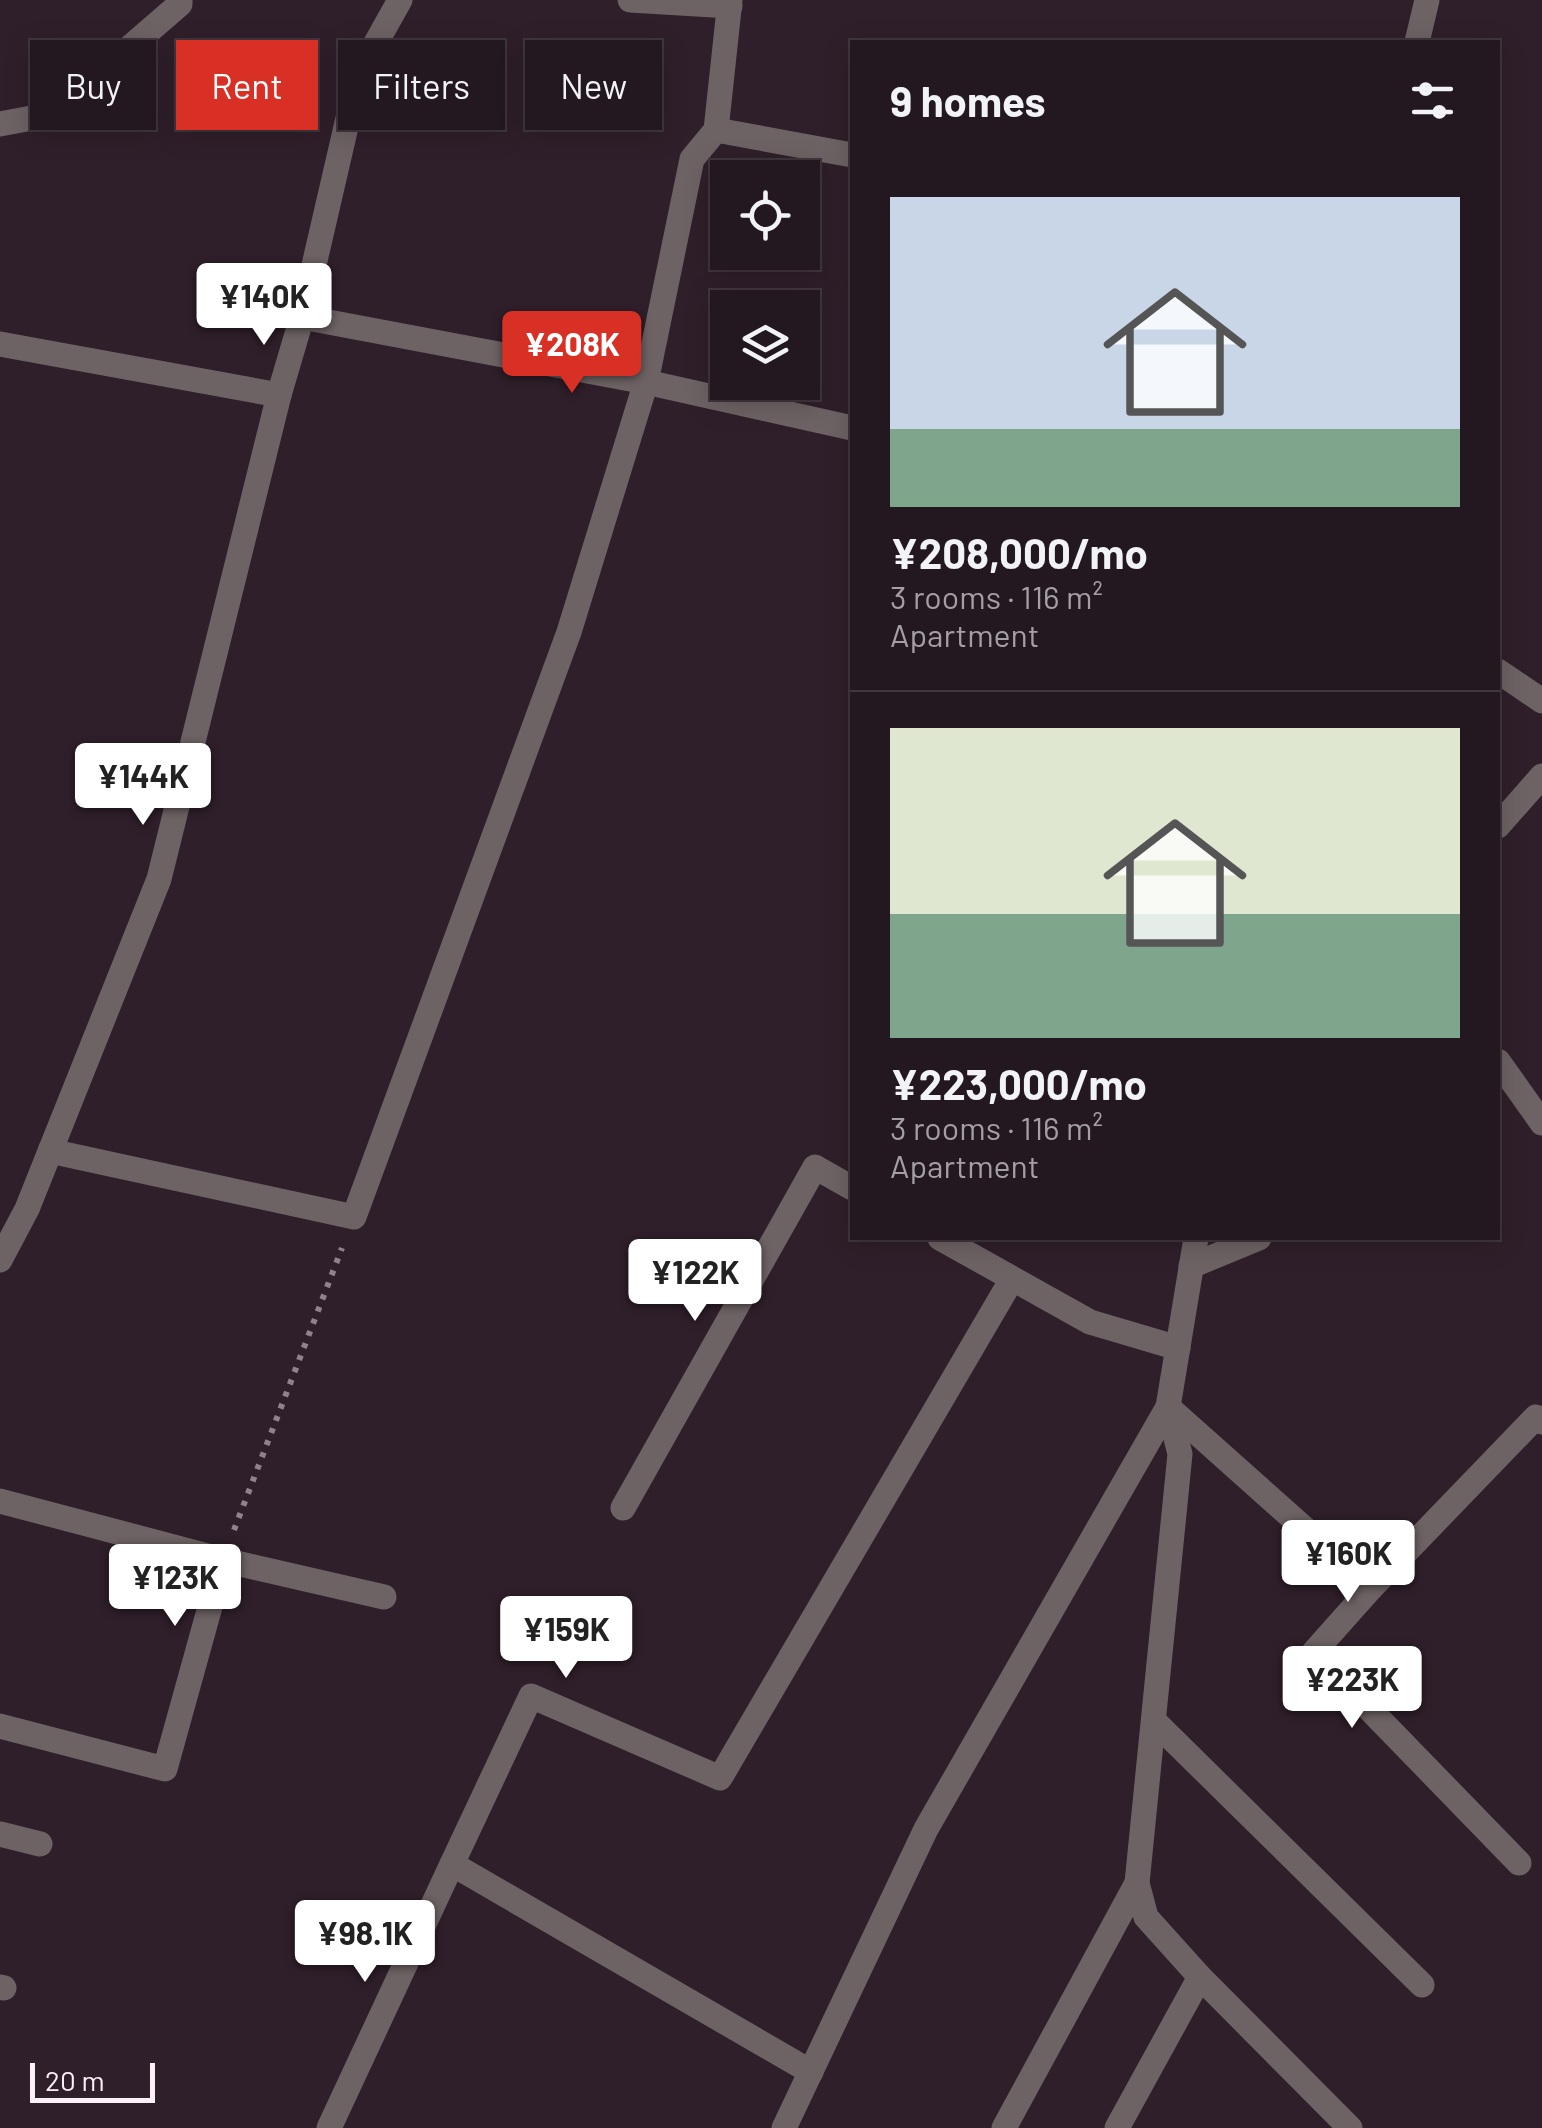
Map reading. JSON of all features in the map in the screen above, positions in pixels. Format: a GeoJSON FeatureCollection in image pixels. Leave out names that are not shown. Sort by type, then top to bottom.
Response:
{"type":"FeatureCollection","features":[{"type":"Feature","properties":{"kind":"street"},"geometry":{"type":"LineString","coordinates":[[0,124],[53,114],[180,0]]}},
{"type":"Feature","properties":{"kind":"street"},"geometry":{"type":"LineString","coordinates":[[0,1260],[27,1209],[159,879],[279,395],[302,317],[358,75],[400,0]]}},
{"type":"Feature","properties":{"kind":"street"},"geometry":{"type":"LineString","coordinates":[[50,1151],[354,1217],[569,632],[646,382],[692,159],[716,130],[730,3],[630,0]]}},
{"type":"Feature","properties":{"kind":"street"},"geometry":{"type":"LineString","coordinates":[[1417,40],[1427,0]]}},
{"type":"Feature","properties":{"kind":"street"},"geometry":{"type":"LineString","coordinates":[[716,130],[850,155]]}},
{"type":"Feature","properties":{"kind":"street"},"geometry":{"type":"LineString","coordinates":[[302,317],[646,382],[850,428]]}},
{"type":"Feature","properties":{"kind":"street"},"geometry":{"type":"LineString","coordinates":[[0,344],[279,395]]}},
{"type":"Feature","properties":{"kind":"street"},"geometry":{"type":"LineString","coordinates":[[1500,672],[1542,701]]}},
{"type":"Feature","properties":{"kind":"street"},"geometry":{"type":"LineString","coordinates":[[1500,824],[1542,776]]}},
{"type":"Feature","properties":{"kind":"street"},"geometry":{"type":"LineString","coordinates":[[1500,1064],[1541,1122]]}},
{"type":"Feature","properties":{"kind":"street"},"geometry":{"type":"LineString","coordinates":[[624,1508],[814,1167],[850,1187]]}},
{"type":"Feature","properties":{"kind":"street"},"geometry":{"type":"LineString","coordinates":[[944,1240],[1090,1322],[1178,1348]]}},
{"type":"Feature","properties":{"kind":"street"},"geometry":{"type":"LineString","coordinates":[[784,2128],[926,1828],[1168,1407],[1196,1240]]}},
{"type":"Feature","properties":{"kind":"street"},"geometry":{"type":"LineString","coordinates":[[1191,1266],[1254,1240]]}},
{"type":"Feature","properties":{"kind":"street"},"geometry":{"type":"LineString","coordinates":[[329,2128],[532,1696],[720,1778],[1012,1279]]}},
{"type":"Feature","properties":{"kind":"street"},"geometry":{"type":"LineString","coordinates":[[1168,1407],[1371,1588]]}},
{"type":"Feature","properties":{"kind":"street"},"geometry":{"type":"LineString","coordinates":[[1004,2128],[1136,1884],[1180,1454],[1168,1407]]}},
{"type":"Feature","properties":{"kind":"street"},"geometry":{"type":"LineString","coordinates":[[1518,1863],[1314,1652],[1536,1416],[1542,1422]]}},
{"type":"Feature","properties":{"kind":"street"},"geometry":{"type":"LineString","coordinates":[[0,1501],[222,1560],[384,1596]]}},
{"type":"Feature","properties":{"kind":"street"},"geometry":{"type":"LineString","coordinates":[[0,1726],[165,1769],[222,1560]]}},
{"type":"Feature","properties":{"kind":"street"},"geometry":{"type":"LineString","coordinates":[[1154,1721],[1422,1985]]}},
{"type":"Feature","properties":{"kind":"street"},"geometry":{"type":"LineString","coordinates":[[0,1834],[40,1844]]}},
{"type":"Feature","properties":{"kind":"street"},"geometry":{"type":"LineString","coordinates":[[452,1864],[811,2072]]}},
{"type":"Feature","properties":{"kind":"street"},"geometry":{"type":"LineString","coordinates":[[1136,1884],[1146,1917],[1350,2128]]}},
{"type":"Feature","properties":{"kind":"street"},"geometry":{"type":"LineString","coordinates":[[1117,2128],[1200,1977]]}},
{"type":"Feature","properties":{"kind":"path"},"geometry":{"type":"LineString","coordinates":[[222,1560],[354,1217]]}}]}
